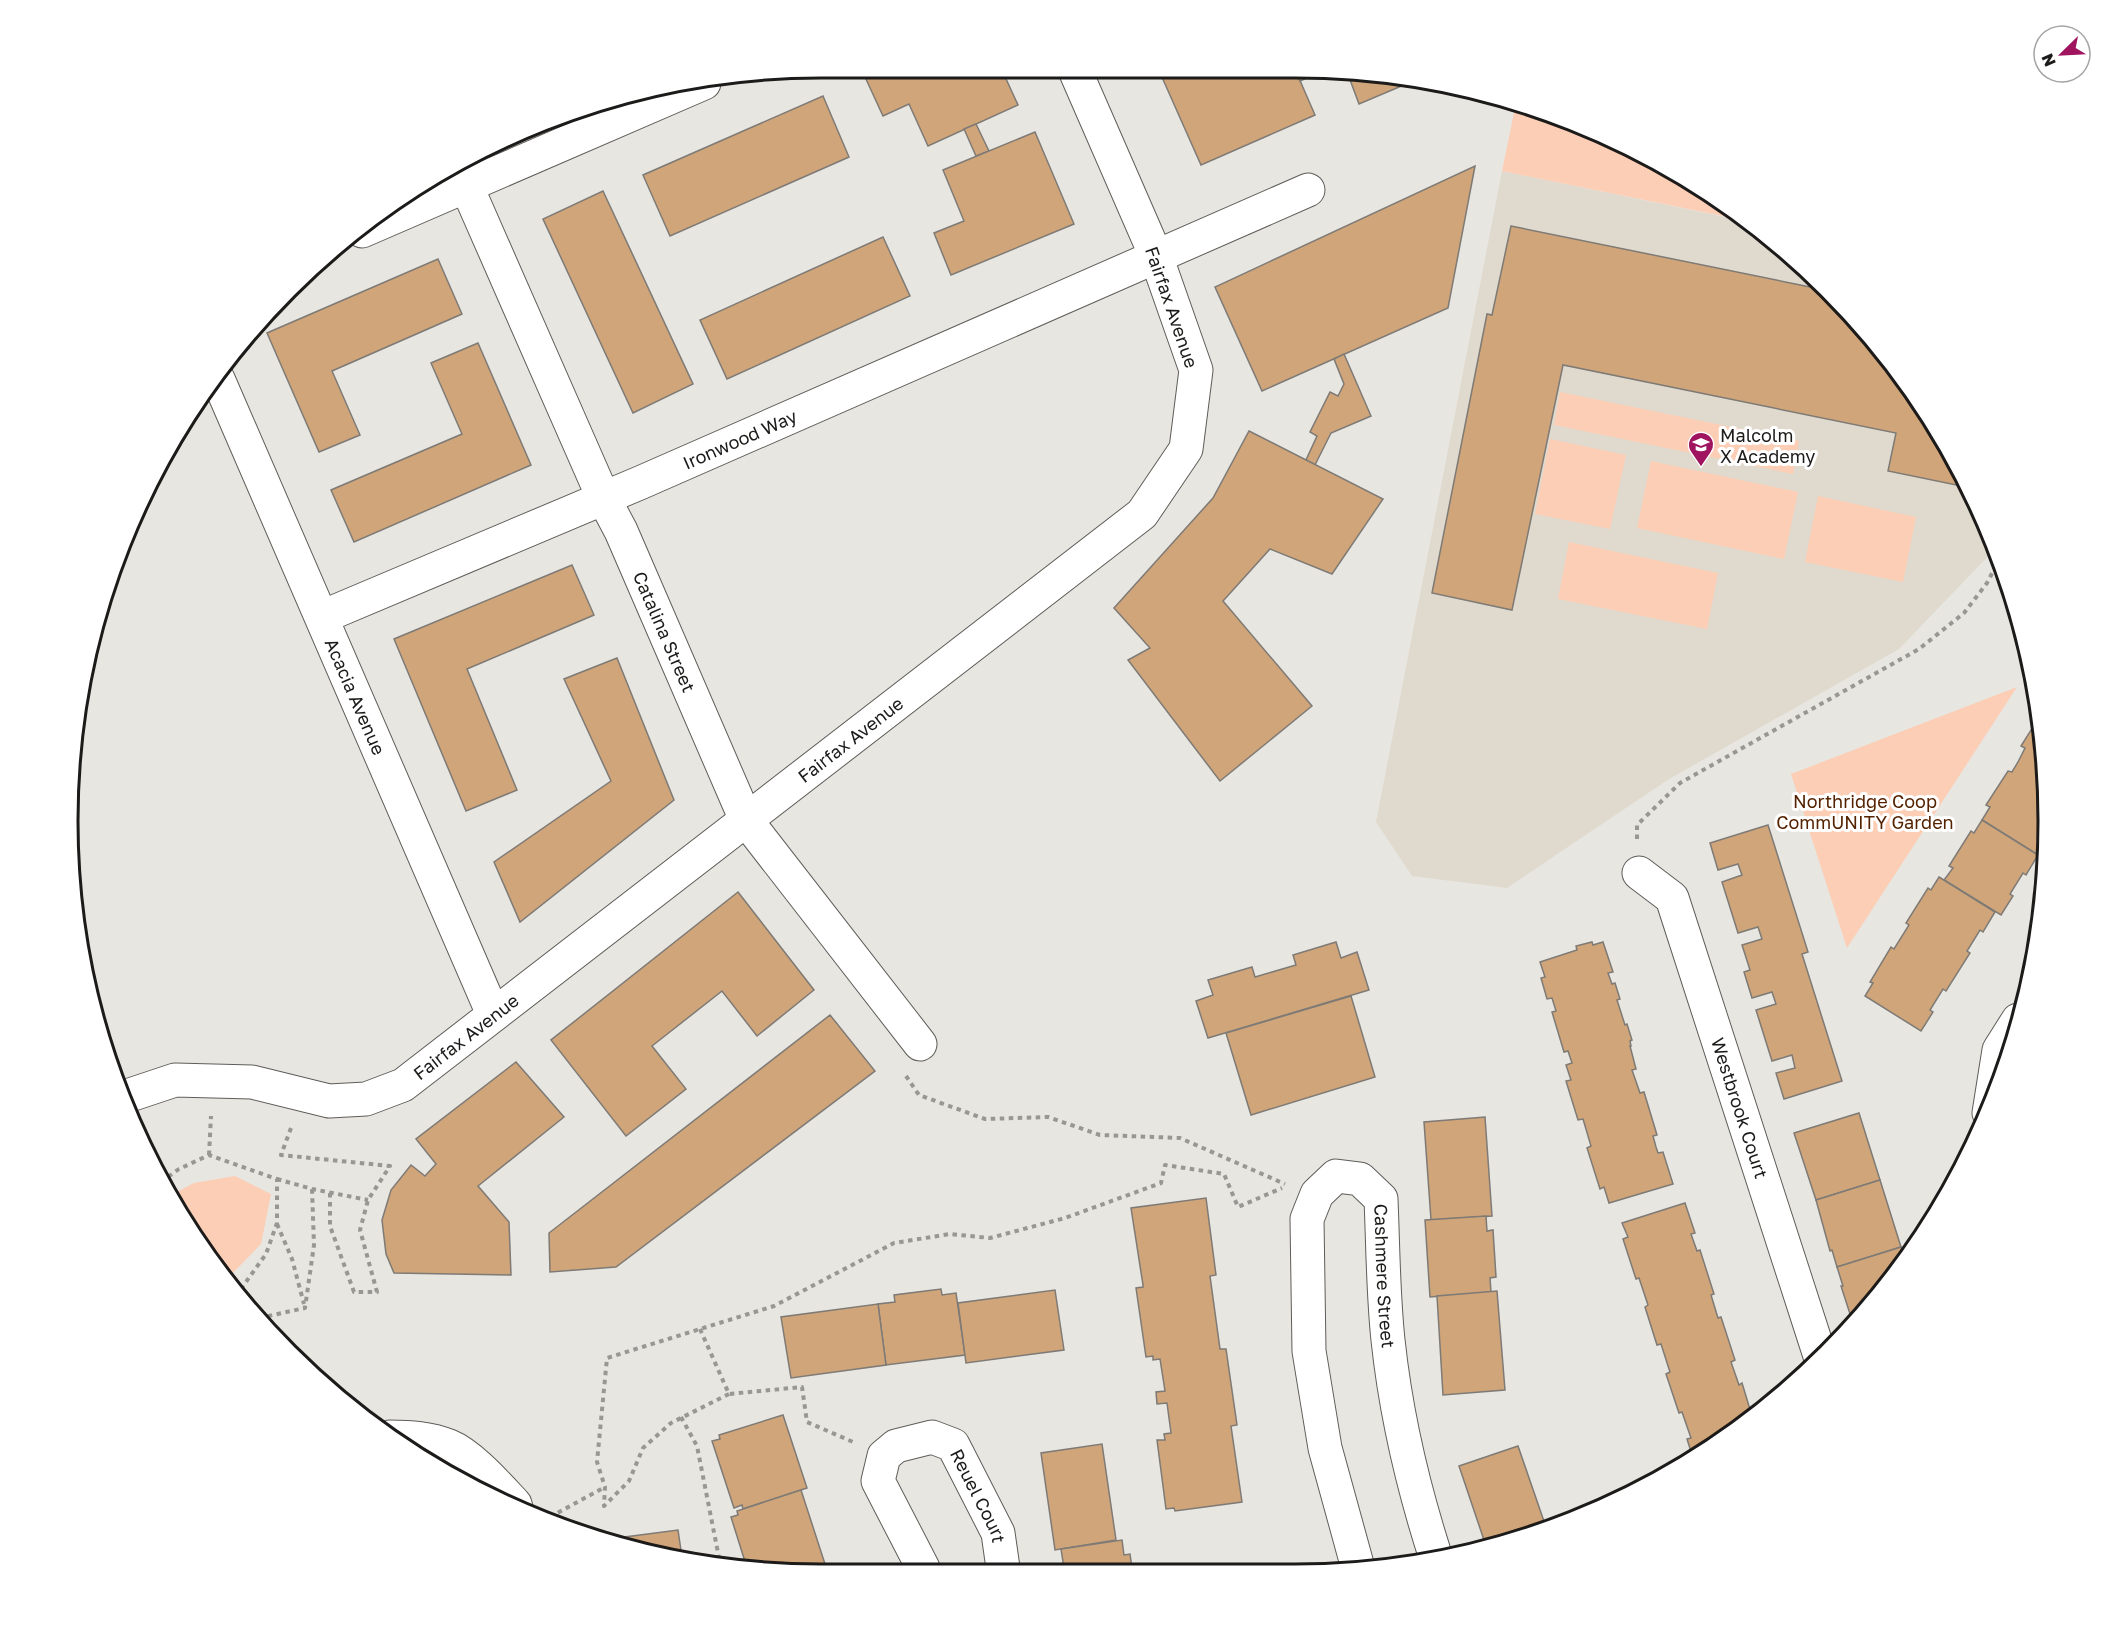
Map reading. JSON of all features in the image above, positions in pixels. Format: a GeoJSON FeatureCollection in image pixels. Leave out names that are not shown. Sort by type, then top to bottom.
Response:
{"type":"FeatureCollection","features":[{"type":"Feature","properties":{"kind":"street","name":"Fairfax Avenue"},"geometry":{"type":"LineString","coordinates":[[131,1095],[175,1080],[252,1082],[328,1101],[366,1099],[403,1085],[1142,514],[1186,449],[1196,370],[1156,256],[1078,78]]}},
{"type":"Feature","properties":{"kind":"street"},"geometry":{"type":"LineString","coordinates":[[398,211],[462,174],[685,91]]}},
{"type":"Feature","properties":{"kind":"street","name":"Catalina Street"},"geometry":{"type":"LineString","coordinates":[[462,174],[603,497],[621,531],[746,820],[920,1044]]}},
{"type":"Feature","properties":{"kind":"street","name":"Ironwood Way"},"geometry":{"type":"LineString","coordinates":[[322,617],[642,482],[1308,190]]}},
{"type":"Feature","properties":{"kind":"street","name":"Acacia Avenue"},"geometry":{"type":"LineString","coordinates":[[220,385],[493,1014]]}},
{"type":"Feature","properties":{"kind":"street","name":"Westbrook Court"},"geometry":{"type":"LineString","coordinates":[[1639,873],[1672,898],[1818,1348]]}},
{"type":"Feature","properties":{"kind":"street"},"geometry":{"type":"LineString","coordinates":[[1996,1067],[1999,1050],[2005,1041]]}},
{"type":"Feature","properties":{"kind":"street","name":"Cashmere Street"},"geometry":{"type":"LineString","coordinates":[[1356,1561],[1325,1448],[1309,1351],[1307,1219],[1317,1194],[1336,1176],[1360,1179],[1381,1199],[1388,1339],[1400,1427],[1423,1519],[1434,1551]]}},
{"type":"Feature","properties":{"kind":"street"},"geometry":{"type":"LineString","coordinates":[[405,1437],[415,1437],[450,1446],[486,1473],[504,1492]]}},
{"type":"Feature","properties":{"kind":"street","name":"Reuel Court"},"geometry":{"type":"LineString","coordinates":[[884,1456],[896,1446],[932,1437],[952,1445],[998,1533],[1003,1564]]}},
{"type":"Feature","properties":{"kind":"street"},"geometry":{"type":"LineString","coordinates":[[884,1456],[878,1481],[922,1564]]}},
{"type":"Feature","properties":{"kind":"path"},"geometry":{"type":"LineString","coordinates":[[1639,873],[1637,825],[1680,783],[1919,650],[1964,613],[1987,583],[1994,570]]}},
{"type":"Feature","properties":{"kind":"path"},"geometry":{"type":"LineString","coordinates":[[884,1456],[807,1422],[802,1387],[729,1394],[671,1423],[643,1448],[629,1481],[604,1506],[605,1487],[597,1462],[607,1358],[774,1306],[894,1243],[950,1234],[990,1238],[1065,1218],[1161,1183],[1165,1165],[1224,1174],[1238,1207],[1288,1185],[1180,1138],[1100,1135],[1048,1117],[985,1119],[919,1095],[906,1077],[920,1044]]}},
{"type":"Feature","properties":{"kind":"path"},"geometry":{"type":"LineString","coordinates":[[303,1095],[281,1155],[390,1166],[368,1200],[360,1230],[377,1292],[354,1292],[330,1226],[330,1192]]}},
{"type":"Feature","properties":{"kind":"path"},"geometry":{"type":"LineString","coordinates":[[169,1176],[178,1169],[209,1155],[278,1179],[368,1200]]}},
{"type":"Feature","properties":{"kind":"path"},"geometry":{"type":"LineString","coordinates":[[243,1287],[266,1254],[277,1223],[278,1179]]}},
{"type":"Feature","properties":{"kind":"path"},"geometry":{"type":"LineString","coordinates":[[305,1308],[314,1245],[312,1188]]}},
{"type":"Feature","properties":{"kind":"path"},"geometry":{"type":"LineString","coordinates":[[277,1223],[292,1259],[305,1308]]}},
{"type":"Feature","properties":{"kind":"path"},"geometry":{"type":"LineString","coordinates":[[267,1316],[305,1308]]}},
{"type":"Feature","properties":{"kind":"path"},"geometry":{"type":"LineString","coordinates":[[700,1329],[729,1394]]}},
{"type":"Feature","properties":{"kind":"path"},"geometry":{"type":"LineString","coordinates":[[681,1418],[697,1446],[719,1557]]}},
{"type":"Feature","properties":{"kind":"path"},"geometry":{"type":"LineString","coordinates":[[555,1514],[605,1487]]}},
{"type":"Feature","properties":{"kind":"shaded area","name":"Malcolm X Academy"},"geometry":{"type":"Polygon","coordinates":[[[1502,171],[1728,218],[1785,262],[1854,331],[1884,369],[1913,408],[1938,450],[1961,492],[1989,556],[1899,649],[1669,779],[1507,888],[1412,876],[1376,822],[1502,171]]]}},
{"type":"Feature","properties":{"kind":"green space"},"geometry":{"type":"Polygon","coordinates":[[[1514,111],[1534,117],[1624,155],[1667,178],[1727,217],[1502,171],[1514,111]]]}},
{"type":"Feature","properties":{"kind":"green space"},"geometry":{"type":"Polygon","coordinates":[[[1560,392],[1799,441],[1793,474],[1554,425],[1560,392]]]}},
{"type":"Feature","properties":{"kind":"green space"},"geometry":{"type":"Polygon","coordinates":[[[1550,439],[1626,455],[1610,529],[1535,514],[1550,439]]]}},
{"type":"Feature","properties":{"kind":"green space"},"geometry":{"type":"Polygon","coordinates":[[[1651,461],[1798,492],[1784,559],[1637,528],[1651,461]]]}},
{"type":"Feature","properties":{"kind":"green space"},"geometry":{"type":"Polygon","coordinates":[[[1818,496],[1916,517],[1903,582],[1805,562],[1818,496]]]}},
{"type":"Feature","properties":{"kind":"green space"},"geometry":{"type":"Polygon","coordinates":[[[1569,542],[1718,573],[1707,629],[1558,599],[1569,542]]]}},
{"type":"Feature","properties":{"kind":"green space","name":"Northridge Coop CommUNITY Garden"},"geometry":{"type":"Polygon","coordinates":[[[2017,687],[1847,948],[1791,774],[2017,687]]]}},
{"type":"Feature","properties":{"kind":"green space"},"geometry":{"type":"Polygon","coordinates":[[[235,1176],[271,1194],[261,1244],[232,1273],[203,1234],[178,1191],[194,1183],[235,1176]]]}},
{"type":"Feature","properties":{"kind":"building"},"geometry":{"type":"Polygon","coordinates":[[[865,78],[1006,78],[1018,105],[928,146],[909,104],[883,116],[865,78]]]}},
{"type":"Feature","properties":{"kind":"building"},"geometry":{"type":"Polygon","coordinates":[[[1162,78],[1299,78],[1315,115],[1201,165],[1162,78]]]}},
{"type":"Feature","properties":{"kind":"building"},"geometry":{"type":"Polygon","coordinates":[[[1350,81],[1402,86],[1359,104],[1350,81]]]}},
{"type":"Feature","properties":{"kind":"building"},"geometry":{"type":"Polygon","coordinates":[[[823,96],[849,157],[670,236],[643,175],[823,96]]]}},
{"type":"Feature","properties":{"kind":"building"},"geometry":{"type":"Polygon","coordinates":[[[976,124],[989,151],[976,156],[964,129],[976,124]]]}},
{"type":"Feature","properties":{"kind":"building"},"geometry":{"type":"Polygon","coordinates":[[[1035,132],[1074,224],[951,275],[934,233],[964,221],[943,170],[1035,132]]]}},
{"type":"Feature","properties":{"kind":"building"},"geometry":{"type":"Polygon","coordinates":[[[1475,166],[1448,308],[1262,391],[1215,287],[1475,166]]]}},
{"type":"Feature","properties":{"kind":"building"},"geometry":{"type":"Polygon","coordinates":[[[603,191],[693,384],[633,413],[543,219],[603,191]]]}},
{"type":"Feature","properties":{"kind":"building"},"geometry":{"type":"Polygon","coordinates":[[[1511,226],[1811,287],[1854,331],[1913,408],[1957,485],[1888,471],[1896,433],[1563,365],[1512,610],[1432,593],[1487,314],[1492,315],[1511,226]]]}},
{"type":"Feature","properties":{"kind":"building"},"geometry":{"type":"Polygon","coordinates":[[[883,237],[910,296],[727,379],[700,320],[883,237]]]}},
{"type":"Feature","properties":{"kind":"building"},"geometry":{"type":"Polygon","coordinates":[[[438,259],[462,314],[332,371],[360,435],[319,452],[267,333],[438,259]]]}},
{"type":"Feature","properties":{"kind":"building"},"geometry":{"type":"Polygon","coordinates":[[[478,343],[531,465],[354,542],[331,490],[462,434],[431,363],[478,343]]]}},
{"type":"Feature","properties":{"kind":"building"},"geometry":{"type":"Polygon","coordinates":[[[1344,354],[1371,416],[1331,433],[1315,465],[1306,460],[1317,436],[1310,432],[1330,392],[1338,396],[1344,384],[1334,359],[1344,354]]]}},
{"type":"Feature","properties":{"kind":"building"},"geometry":{"type":"Polygon","coordinates":[[[1249,431],[1383,499],[1332,574],[1270,549],[1223,601],[1312,706],[1220,781],[1128,660],[1150,648],[1114,608],[1213,498],[1249,431]]]}},
{"type":"Feature","properties":{"kind":"building"},"geometry":{"type":"Polygon","coordinates":[[[572,565],[594,615],[467,669],[517,790],[466,811],[394,639],[572,565]]]}},
{"type":"Feature","properties":{"kind":"building"},"geometry":{"type":"Polygon","coordinates":[[[617,658],[674,800],[520,922],[494,862],[611,781],[564,679],[617,658]]]}},
{"type":"Feature","properties":{"kind":"building"},"geometry":{"type":"Polygon","coordinates":[[[2032,728],[2038,821],[2037,854],[1982,820],[1990,807],[1986,805],[2008,771],[2012,772],[2018,762],[2025,748],[2021,746],[2032,728]]]}},
{"type":"Feature","properties":{"kind":"building"},"geometry":{"type":"Polygon","coordinates":[[[1982,820],[2037,854],[2026,875],[2023,873],[2010,894],[2013,896],[2001,915],[1944,880],[1953,868],[1949,866],[1971,831],[1974,833],[1982,820]]]}},
{"type":"Feature","properties":{"kind":"building"},"geometry":{"type":"Polygon","coordinates":[[[1768,825],[1808,952],[1802,954],[1842,1081],[1784,1099],[1776,1073],[1795,1068],[1792,1055],[1772,1061],[1756,1010],[1776,1004],[1772,992],[1752,998],[1744,972],[1750,970],[1742,945],[1762,939],[1758,927],[1738,933],[1722,882],[1742,875],[1738,864],[1718,870],[1710,843],[1768,825]]]}},
{"type":"Feature","properties":{"kind":"building"},"geometry":{"type":"Polygon","coordinates":[[[1939,877],[1995,912],[1983,932],[1980,930],[1967,951],[1970,953],[1946,991],[1943,989],[1930,1010],[1933,1012],[1921,1031],[1865,996],[1873,983],[1870,982],[1891,947],[1894,949],[1909,925],[1906,923],[1928,888],[1931,890],[1939,877]]]}},
{"type":"Feature","properties":{"kind":"building"},"geometry":{"type":"Polygon","coordinates":[[[738,892],[814,990],[757,1036],[722,991],[652,1046],[686,1089],[626,1136],[551,1040],[738,892]]]}},
{"type":"Feature","properties":{"kind":"building"},"geometry":{"type":"Polygon","coordinates":[[[1336,942],[1341,958],[1357,952],[1369,990],[1208,1038],[1196,1001],[1213,995],[1208,980],[1252,967],[1255,977],[1296,965],[1293,955],[1336,942]]]}},
{"type":"Feature","properties":{"kind":"building"},"geometry":{"type":"Polygon","coordinates":[[[1592,942],[1593,945],[1603,942],[1613,972],[1608,973],[1612,984],[1615,983],[1620,999],[1617,1000],[1632,1040],[1630,1046],[1636,1069],[1632,1070],[1640,1093],[1644,1092],[1657,1135],[1653,1136],[1656,1147],[1658,1153],[1663,1152],[1673,1184],[1609,1203],[1604,1187],[1600,1189],[1587,1148],[1591,1146],[1583,1119],[1578,1120],[1566,1081],[1571,1080],[1566,1065],[1572,1063],[1568,1051],[1564,1052],[1552,1012],[1556,1011],[1552,998],[1547,999],[1541,978],[1545,977],[1540,962],[1577,950],[1576,946],[1592,942]]]}},
{"type":"Feature","properties":{"kind":"building"},"geometry":{"type":"Polygon","coordinates":[[[1351,996],[1375,1077],[1251,1115],[1226,1033],[1351,996]]]}},
{"type":"Feature","properties":{"kind":"building"},"geometry":{"type":"Polygon","coordinates":[[[830,1015],[875,1071],[616,1267],[550,1272],[549,1233],[830,1015]]]}},
{"type":"Feature","properties":{"kind":"building"},"geometry":{"type":"Polygon","coordinates":[[[516,1062],[564,1117],[478,1186],[509,1222],[511,1275],[394,1273],[386,1254],[382,1220],[391,1190],[411,1165],[425,1176],[436,1164],[416,1139],[516,1062]]]}},
{"type":"Feature","properties":{"kind":"building"},"geometry":{"type":"Polygon","coordinates":[[[1859,1113],[1880,1180],[1816,1200],[1794,1133],[1859,1113]]]}},
{"type":"Feature","properties":{"kind":"building"},"geometry":{"type":"Polygon","coordinates":[[[1485,1117],[1492,1216],[1431,1220],[1424,1122],[1485,1117]]]}},
{"type":"Feature","properties":{"kind":"building"},"geometry":{"type":"Polygon","coordinates":[[[1880,1180],[1901,1247],[1837,1267],[1832,1250],[1830,1251],[1816,1200],[1880,1180]]]}},
{"type":"Feature","properties":{"kind":"building"},"geometry":{"type":"Polygon","coordinates":[[[1206,1198],[1216,1275],[1210,1276],[1220,1349],[1226,1349],[1237,1425],[1231,1426],[1242,1502],[1175,1511],[1174,1508],[1166,1509],[1157,1440],[1165,1440],[1164,1434],[1171,1433],[1167,1403],[1157,1404],[1156,1392],[1165,1391],[1160,1359],[1153,1360],[1153,1356],[1146,1357],[1136,1288],[1143,1287],[1143,1285],[1131,1208],[1206,1198]]]}},
{"type":"Feature","properties":{"kind":"building"},"geometry":{"type":"Polygon","coordinates":[[[1685,1203],[1695,1233],[1691,1234],[1697,1251],[1700,1250],[1714,1294],[1711,1295],[1718,1318],[1721,1317],[1735,1360],[1731,1362],[1739,1385],[1742,1383],[1750,1408],[1690,1450],[1687,1439],[1691,1438],[1682,1412],[1679,1413],[1666,1374],[1670,1372],[1661,1344],[1657,1345],[1645,1307],[1648,1305],[1639,1278],[1636,1279],[1623,1239],[1628,1237],[1622,1223],[1685,1203]]]}},
{"type":"Feature","properties":{"kind":"building"},"geometry":{"type":"Polygon","coordinates":[[[1486,1216],[1487,1231],[1493,1230],[1496,1277],[1490,1278],[1491,1292],[1430,1297],[1425,1220],[1486,1216]]]}},
{"type":"Feature","properties":{"kind":"building"},"geometry":{"type":"Polygon","coordinates":[[[1901,1247],[1902,1249],[1850,1315],[1837,1267],[1901,1247]]]}},
{"type":"Feature","properties":{"kind":"building"},"geometry":{"type":"Polygon","coordinates":[[[941,1289],[942,1295],[956,1293],[965,1355],[886,1365],[878,1304],[895,1302],[894,1295],[941,1289]]]}},
{"type":"Feature","properties":{"kind":"building"},"geometry":{"type":"Polygon","coordinates":[[[1055,1290],[1064,1350],[966,1363],[958,1303],[1055,1290]]]}},
{"type":"Feature","properties":{"kind":"building"},"geometry":{"type":"Polygon","coordinates":[[[1497,1291],[1505,1390],[1443,1395],[1437,1296],[1497,1291]]]}},
{"type":"Feature","properties":{"kind":"building"},"geometry":{"type":"Polygon","coordinates":[[[878,1304],[886,1365],[791,1378],[781,1317],[878,1304]]]}},
{"type":"Feature","properties":{"kind":"building"},"geometry":{"type":"Polygon","coordinates":[[[783,1415],[807,1488],[743,1509],[742,1505],[734,1508],[712,1441],[720,1439],[719,1435],[783,1415]]]}},
{"type":"Feature","properties":{"kind":"building"},"geometry":{"type":"Polygon","coordinates":[[[1102,1444],[1116,1540],[1055,1550],[1041,1453],[1102,1444]]]}},
{"type":"Feature","properties":{"kind":"building"},"geometry":{"type":"Polygon","coordinates":[[[1518,1446],[1544,1521],[1484,1540],[1459,1466],[1518,1446]]]}},
{"type":"Feature","properties":{"kind":"building"},"geometry":{"type":"Polygon","coordinates":[[[801,1490],[825,1564],[744,1560],[731,1517],[738,1515],[737,1511],[801,1490]]]}},
{"type":"Feature","properties":{"kind":"building"},"geometry":{"type":"Polygon","coordinates":[[[678,1530],[681,1551],[629,1539],[623,1537],[678,1530]]]}},
{"type":"Feature","properties":{"kind":"building"},"geometry":{"type":"Polygon","coordinates":[[[1122,1540],[1124,1555],[1130,1554],[1131,1564],[1063,1564],[1061,1549],[1122,1540]]]}},
{"type":"Feature","properties":{"kind":"place","name":"Malcolm X Academy"},"geometry":{"type":"Point","coordinates":[1701,468]}}]}
